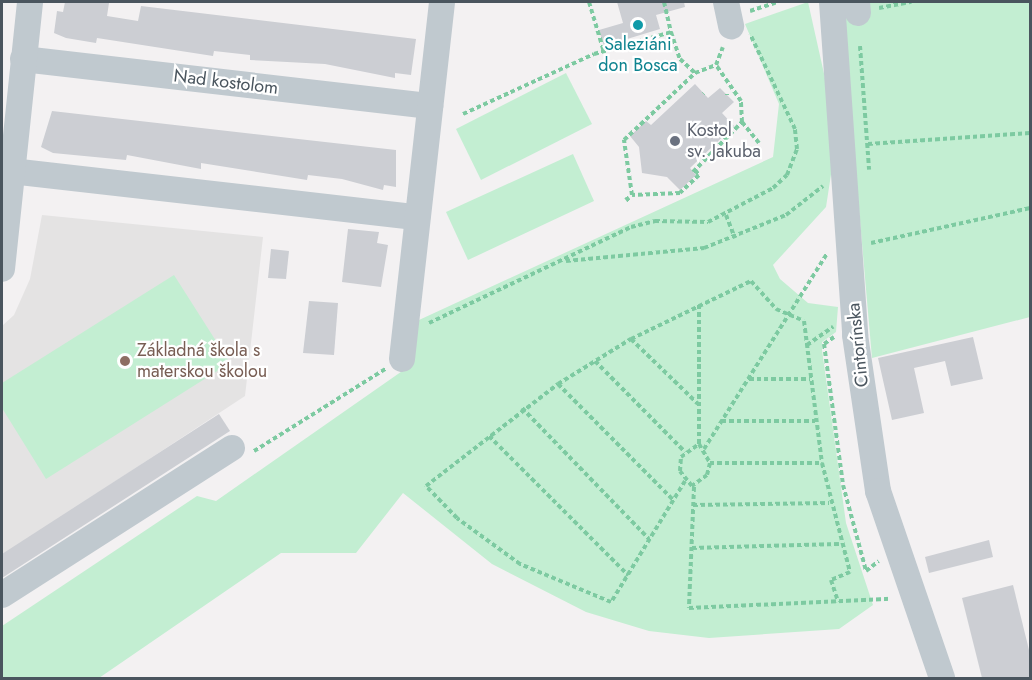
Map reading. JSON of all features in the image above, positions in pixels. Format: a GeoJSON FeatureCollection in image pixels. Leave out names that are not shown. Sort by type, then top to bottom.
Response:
{"type":"FeatureCollection","features":[{"type":"Feature","properties":{"kind":"street"},"geometry":{"type":"LineString","coordinates":[[2,269],[30,2]]}},
{"type":"Feature","properties":{"kind":"street"},"geometry":{"type":"LineString","coordinates":[[403,347],[442,2]]}},
{"type":"Feature","properties":{"kind":"street","name":"Cintorínska"},"geometry":{"type":"LineString","coordinates":[[832,2],[855,335],[878,491],[911,597],[942,678]]}},
{"type":"Feature","properties":{"kind":"street","name":"Nad kostolom"},"geometry":{"type":"LineString","coordinates":[[23,59],[430,106]]}},
{"type":"Feature","properties":{"kind":"street"},"geometry":{"type":"LineString","coordinates":[[11,171],[417,217]]}},
{"type":"Feature","properties":{"kind":"street"},"geometry":{"type":"LineString","coordinates":[[2,595],[237,453]]}},
{"type":"Feature","properties":{"kind":"path"},"geometry":{"type":"LineString","coordinates":[[588,2],[604,52]]}},
{"type":"Feature","properties":{"kind":"path"},"geometry":{"type":"LineString","coordinates":[[664,2],[680,58],[695,73]]}},
{"type":"Feature","properties":{"kind":"path"},"geometry":{"type":"LineString","coordinates":[[742,122],[694,171],[699,175],[680,193],[629,198],[624,140],[695,73],[716,65],[738,17],[762,4],[777,2]]}},
{"type":"Feature","properties":{"kind":"path"},"geometry":{"type":"LineString","coordinates":[[857,7],[911,2]]}},
{"type":"Feature","properties":{"kind":"path"},"geometry":{"type":"LineString","coordinates":[[237,453],[403,347],[562,261],[632,227],[655,221],[708,222],[726,215],[787,175],[797,149],[784,97],[738,17]]}},
{"type":"Feature","properties":{"kind":"path"},"geometry":{"type":"LineString","coordinates":[[463,114],[604,52],[637,39],[671,32]]}},
{"type":"Feature","properties":{"kind":"path"},"geometry":{"type":"LineString","coordinates":[[716,65],[741,102],[742,122],[759,143]]}},
{"type":"Feature","properties":{"kind":"path"},"geometry":{"type":"LineString","coordinates":[[868,144],[1030,133]]}},
{"type":"Feature","properties":{"kind":"path"},"geometry":{"type":"LineString","coordinates":[[562,261],[704,248],[735,238],[786,215],[834,178]]}},
{"type":"Feature","properties":{"kind":"path"},"geometry":{"type":"LineString","coordinates":[[872,243],[1030,208]]}},
{"type":"Feature","properties":{"kind":"path"},"geometry":{"type":"LineString","coordinates":[[726,215],[735,238]]}},
{"type":"Feature","properties":{"kind":"path"},"geometry":{"type":"LineString","coordinates":[[704,449],[833,244]]}},
{"type":"Feature","properties":{"kind":"path"},"geometry":{"type":"LineString","coordinates":[[685,481],[611,602],[520,564],[457,518],[426,486],[522,408],[558,384],[631,339],[751,281],[788,316],[804,321],[815,421],[829,502],[839,544],[850,572],[831,580],[838,602]]}},
{"type":"Feature","properties":{"kind":"path"},"geometry":{"type":"LineString","coordinates":[[699,305],[699,444],[704,449],[710,463],[707,476],[694,486],[689,608],[911,597]]}},
{"type":"Feature","properties":{"kind":"path"},"geometry":{"type":"LineString","coordinates":[[841,330],[824,344],[840,464],[866,571],[882,558]]}},
{"type":"Feature","properties":{"kind":"path"},"geometry":{"type":"LineString","coordinates":[[631,339],[699,404]]}},
{"type":"Feature","properties":{"kind":"path"},"geometry":{"type":"LineString","coordinates":[[595,361],[685,452]]}},
{"type":"Feature","properties":{"kind":"path"},"geometry":{"type":"LineString","coordinates":[[748,379],[810,379]]}},
{"type":"Feature","properties":{"kind":"path"},"geometry":{"type":"LineString","coordinates":[[558,384],[673,500]]}},
{"type":"Feature","properties":{"kind":"path"},"geometry":{"type":"LineString","coordinates":[[522,408],[650,538]]}},
{"type":"Feature","properties":{"kind":"path"},"geometry":{"type":"LineString","coordinates":[[722,421],[815,421]]}},
{"type":"Feature","properties":{"kind":"path"},"geometry":{"type":"LineString","coordinates":[[489,436],[627,575]]}},
{"type":"Feature","properties":{"kind":"path"},"geometry":{"type":"LineString","coordinates":[[694,486],[685,481],[680,471],[685,452],[699,444]]}},
{"type":"Feature","properties":{"kind":"path"},"geometry":{"type":"LineString","coordinates":[[710,463],[822,463]]}},
{"type":"Feature","properties":{"kind":"path"},"geometry":{"type":"LineString","coordinates":[[693,505],[829,502]]}},
{"type":"Feature","properties":{"kind":"path"},"geometry":{"type":"LineString","coordinates":[[692,548],[839,544]]}},
{"type":"Feature","properties":{"kind":"shaded area","name":"Základná škola s materskou školou"},"geometry":{"type":"Polygon","coordinates":[[[42,215],[263,237],[245,396],[2,556],[2,326],[14,315],[30,279],[42,215]]]}},
{"type":"Feature","properties":{"kind":"green space"},"geometry":{"type":"Polygon","coordinates":[[[808,2],[829,96],[832,168],[826,207],[773,265],[780,279],[808,303],[838,307],[836,332],[822,342],[822,350],[846,523],[873,605],[839,629],[709,638],[649,631],[586,612],[492,564],[403,493],[356,553],[281,553],[99,678],[2,678],[2,626],[197,496],[216,501],[408,367],[419,320],[773,157],[779,104],[745,24],[808,2]]]}},
{"type":"Feature","properties":{"kind":"green space"},"geometry":{"type":"Polygon","coordinates":[[[841,2],[1030,2],[1030,317],[872,358],[841,2]]]}},
{"type":"Feature","properties":{"kind":"green space"},"geometry":{"type":"Polygon","coordinates":[[[566,73],[592,124],[481,180],[456,129],[566,73]]]}},
{"type":"Feature","properties":{"kind":"green space"},"geometry":{"type":"Polygon","coordinates":[[[573,154],[594,201],[468,260],[446,212],[573,154]]]}},
{"type":"Feature","properties":{"kind":"green space"},"geometry":{"type":"Polygon","coordinates":[[[174,275],[230,363],[46,479],[2,408],[2,383],[174,275]]]}},
{"type":"Feature","properties":{"kind":"building"},"geometry":{"type":"Polygon","coordinates":[[[65,2],[109,3],[107,16],[138,21],[141,6],[416,39],[411,75],[395,73],[395,78],[325,64],[250,60],[250,55],[214,51],[213,56],[97,38],[96,43],[66,38],[54,33],[57,11],[63,12],[65,2]]]}},
{"type":"Feature","properties":{"kind":"building","name":"Saleziáni don Bosca"},"geometry":{"type":"Polygon","coordinates":[[[617,2],[684,2],[685,7],[656,15],[660,29],[604,46],[599,30],[623,23],[617,2]]]}},
{"type":"Feature","properties":{"kind":"building","name":"Kostol sv. Jakuba"},"geometry":{"type":"Polygon","coordinates":[[[695,84],[708,98],[720,88],[734,102],[722,113],[734,126],[690,168],[696,175],[680,190],[667,177],[642,173],[639,147],[630,136],[646,121],[651,125],[695,84]]]}},
{"type":"Feature","properties":{"kind":"building"},"geometry":{"type":"Polygon","coordinates":[[[52,111],[396,150],[396,187],[384,185],[383,190],[342,179],[308,175],[307,180],[201,163],[201,169],[127,155],[126,160],[53,153],[41,147],[52,111]]]}},
{"type":"Feature","properties":{"kind":"building"},"geometry":{"type":"Polygon","coordinates":[[[348,229],[379,232],[377,243],[388,245],[381,287],[342,282],[348,229]]]}},
{"type":"Feature","properties":{"kind":"building"},"geometry":{"type":"Polygon","coordinates":[[[271,249],[289,251],[286,279],[268,278],[271,249]]]}},
{"type":"Feature","properties":{"kind":"building"},"geometry":{"type":"Polygon","coordinates":[[[309,301],[338,303],[334,355],[303,353],[309,301]]]}},
{"type":"Feature","properties":{"kind":"building"},"geometry":{"type":"Polygon","coordinates":[[[973,337],[983,379],[951,386],[945,361],[914,368],[924,413],[892,420],[878,358],[973,337]]]}},
{"type":"Feature","properties":{"kind":"building"},"geometry":{"type":"Polygon","coordinates":[[[219,414],[230,431],[2,578],[2,554],[219,414]]]}},
{"type":"Feature","properties":{"kind":"building"},"geometry":{"type":"Polygon","coordinates":[[[989,540],[993,557],[929,573],[925,557],[989,540]]]}},
{"type":"Feature","properties":{"kind":"building"},"geometry":{"type":"Polygon","coordinates":[[[1013,585],[1030,654],[1030,678],[982,678],[962,598],[1013,585]]]}},
{"type":"Feature","properties":{"kind":"place","name":"Saleziáni don Bosca"},"geometry":{"type":"Point","coordinates":[638,25]}},
{"type":"Feature","properties":{"kind":"place","name":"Kostol sv. Jakuba"},"geometry":{"type":"Point","coordinates":[675,141]}},
{"type":"Feature","properties":{"kind":"place","name":"Základná škola s materskou školou"},"geometry":{"type":"Point","coordinates":[125,361]}}]}
